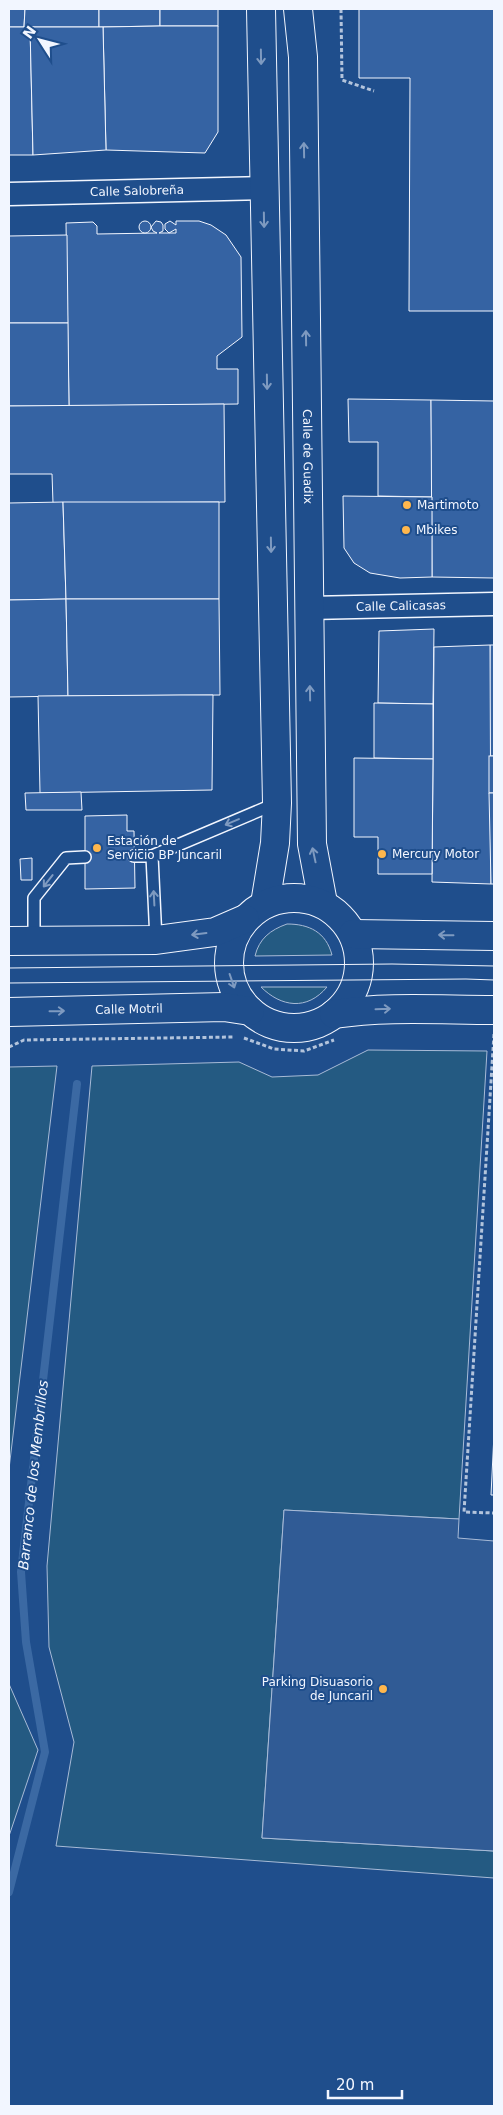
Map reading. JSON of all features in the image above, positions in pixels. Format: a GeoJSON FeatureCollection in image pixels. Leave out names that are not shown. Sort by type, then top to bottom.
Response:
{"type":"FeatureCollection","features":[{"type":"Feature","properties":{"kind":"street"},"geometry":{"type":"LineString","coordinates":[[22,941],[156,940],[215,932],[255,911],[288,897],[307,898],[323,903],[339,915],[354,934],[360,956],[359,974],[351,995],[334,1014],[316,1025],[290,1028],[272,1024],[250,1011],[236,994],[229,972],[232,941],[255,911],[275,843],[277,803],[263,188],[261,9]]}},
{"type":"Feature","properties":{"kind":"street","name":"Calle de Guadix"},"geometry":{"type":"LineString","coordinates":[[298,9],[303,57],[312,844],[323,903]]}},
{"type":"Feature","properties":{"kind":"street","name":"Calle Salobreña"},"geometry":{"type":"LineString","coordinates":[[9,194],[263,188]]}},
{"type":"Feature","properties":{"kind":"street","name":"Calle Calicasas"},"geometry":{"type":"LineString","coordinates":[[308,608],[494,604]]}},
{"type":"Feature","properties":{"kind":"street"},"geometry":{"type":"LineString","coordinates":[[354,934],[494,936]]}},
{"type":"Feature","properties":{"kind":"street","name":"Calle Motril"},"geometry":{"type":"LineString","coordinates":[[9,1012],[224,1007],[250,1011]]}},
{"type":"Feature","properties":{"kind":"street"},"geometry":{"type":"LineString","coordinates":[[334,1014],[392,1009],[494,1010]]}},
{"type":"Feature","properties":{"kind":"lane"},"geometry":{"type":"LineString","coordinates":[[134,856],[152,856],[277,803]]}},
{"type":"Feature","properties":{"kind":"lane"},"geometry":{"type":"LineString","coordinates":[[152,856],[156,940]]}},
{"type":"Feature","properties":{"kind":"lane"},"geometry":{"type":"LineString","coordinates":[[22,941],[34,898],[66,858],[85,857]]}},
{"type":"Feature","properties":{"kind":"path"},"geometry":{"type":"LineString","coordinates":[[341,9],[342,80],[374,91]]}},
{"type":"Feature","properties":{"kind":"path"},"geometry":{"type":"LineString","coordinates":[[494,1026],[464,1512],[494,1513]]}},
{"type":"Feature","properties":{"kind":"shaded area"},"geometry":{"type":"Polygon","coordinates":[[[287,924],[295,924],[316,931],[326,940],[332,955],[255,956],[259,945],[266,936],[275,929],[287,924]]]}},
{"type":"Feature","properties":{"kind":"shaded area"},"geometry":{"type":"Polygon","coordinates":[[[261,987],[327,987],[311,1000],[294,1004],[277,999],[261,987]]]}},
{"type":"Feature","properties":{"kind":"shaded area"},"geometry":{"type":"Polygon","coordinates":[[[368,1050],[487,1051],[459,1519],[284,1510],[262,1838],[494,1851],[494,1878],[56,1846],[74,1742],[49,1647],[47,1566],[92,1066],[239,1062],[272,1077],[318,1075],[368,1050]]]}},
{"type":"Feature","properties":{"kind":"shaded area"},"geometry":{"type":"Polygon","coordinates":[[[57,1066],[9,1469],[9,1067],[57,1066]]]}},
{"type":"Feature","properties":{"kind":"shaded area","name":"Parking Disuasorio de Juncaril"},"geometry":{"type":"Polygon","coordinates":[[[284,1510],[459,1519],[458,1538],[494,1541],[494,1851],[262,1838],[284,1510]]]}},
{"type":"Feature","properties":{"kind":"shaded area"},"geometry":{"type":"Polygon","coordinates":[[[9,1684],[38,1750],[9,1836],[9,1684]]]}},
{"type":"Feature","properties":{"kind":"building"},"geometry":{"type":"Polygon","coordinates":[[[9,9],[25,9],[24,27],[9,27],[9,9]]]}},
{"type":"Feature","properties":{"kind":"building"},"geometry":{"type":"Polygon","coordinates":[[[25,9],[99,9],[99,27],[24,27],[25,9]]]}},
{"type":"Feature","properties":{"kind":"building"},"geometry":{"type":"Polygon","coordinates":[[[99,9],[160,9],[160,26],[99,27],[99,9]]]}},
{"type":"Feature","properties":{"kind":"building"},"geometry":{"type":"Polygon","coordinates":[[[160,9],[218,9],[218,26],[160,26],[160,9]]]}},
{"type":"Feature","properties":{"kind":"building"},"geometry":{"type":"Polygon","coordinates":[[[359,9],[494,9],[494,311],[409,311],[410,78],[359,78],[359,9]]]}},
{"type":"Feature","properties":{"kind":"building"},"geometry":{"type":"Polygon","coordinates":[[[218,26],[218,132],[205,153],[106,150],[103,27],[218,26]]]}},
{"type":"Feature","properties":{"kind":"building"},"geometry":{"type":"Polygon","coordinates":[[[9,27],[30,27],[33,155],[9,155],[9,27]]]}},
{"type":"Feature","properties":{"kind":"building"},"geometry":{"type":"Polygon","coordinates":[[[30,27],[103,27],[106,150],[33,155],[30,27]]]}},
{"type":"Feature","properties":{"kind":"building"},"geometry":{"type":"Polygon","coordinates":[[[145,221],[151,227],[145,233],[139,227],[145,221]]]}},
{"type":"Feature","properties":{"kind":"building"},"geometry":{"type":"Polygon","coordinates":[[[156,221],[161,222],[163,225],[163,231],[159,233],[169,233],[165,229],[165,224],[170,221],[176,225],[176,221],[199,221],[211,225],[226,235],[241,257],[242,337],[217,356],[217,369],[238,369],[238,404],[69,406],[66,223],[93,222],[97,226],[97,234],[157,233],[151,227],[156,221]]]}},
{"type":"Feature","properties":{"kind":"building"},"geometry":{"type":"Polygon","coordinates":[[[67,235],[68,323],[9,323],[9,236],[67,235]]]}},
{"type":"Feature","properties":{"kind":"building"},"geometry":{"type":"Polygon","coordinates":[[[9,323],[68,323],[69,406],[9,406],[9,323]]]}},
{"type":"Feature","properties":{"kind":"building"},"geometry":{"type":"Polygon","coordinates":[[[348,399],[431,400],[432,497],[378,496],[378,442],[349,442],[348,399]]]}},
{"type":"Feature","properties":{"kind":"building"},"geometry":{"type":"Polygon","coordinates":[[[431,400],[494,401],[494,578],[432,577],[431,400]]]}},
{"type":"Feature","properties":{"kind":"building"},"geometry":{"type":"Polygon","coordinates":[[[224,404],[225,502],[53,503],[52,474],[9,474],[9,406],[224,404]]]}},
{"type":"Feature","properties":{"kind":"building"},"geometry":{"type":"Polygon","coordinates":[[[343,496],[432,497],[432,577],[400,578],[370,573],[354,563],[344,548],[343,496]]]}},
{"type":"Feature","properties":{"kind":"building"},"geometry":{"type":"Polygon","coordinates":[[[63,502],[66,599],[9,600],[9,503],[63,502]]]}},
{"type":"Feature","properties":{"kind":"building"},"geometry":{"type":"Polygon","coordinates":[[[63,502],[219,502],[219,599],[66,599],[63,502]]]}},
{"type":"Feature","properties":{"kind":"building"},"geometry":{"type":"Polygon","coordinates":[[[66,599],[68,696],[9,697],[9,600],[66,599]]]}},
{"type":"Feature","properties":{"kind":"building"},"geometry":{"type":"Polygon","coordinates":[[[66,599],[219,599],[220,695],[68,696],[66,599]]]}},
{"type":"Feature","properties":{"kind":"building"},"geometry":{"type":"Polygon","coordinates":[[[434,629],[433,704],[378,703],[379,631],[434,629]]]}},
{"type":"Feature","properties":{"kind":"building"},"geometry":{"type":"Polygon","coordinates":[[[490,645],[494,645],[494,756],[489,756],[490,645]]]}},
{"type":"Feature","properties":{"kind":"building"},"geometry":{"type":"Polygon","coordinates":[[[490,645],[491,884],[432,882],[434,647],[490,645]]]}},
{"type":"Feature","properties":{"kind":"building"},"geometry":{"type":"Polygon","coordinates":[[[213,695],[212,790],[40,793],[38,696],[213,695]]]}},
{"type":"Feature","properties":{"kind":"building"},"geometry":{"type":"Polygon","coordinates":[[[374,703],[433,704],[433,759],[374,758],[374,703]]]}},
{"type":"Feature","properties":{"kind":"building"},"geometry":{"type":"Polygon","coordinates":[[[489,756],[494,756],[494,793],[489,793],[489,756]]]}},
{"type":"Feature","properties":{"kind":"building"},"geometry":{"type":"Polygon","coordinates":[[[354,758],[433,759],[432,874],[378,874],[378,837],[354,837],[354,758]]]}},
{"type":"Feature","properties":{"kind":"building"},"geometry":{"type":"Polygon","coordinates":[[[81,792],[82,810],[26,810],[25,793],[81,792]]]}},
{"type":"Feature","properties":{"kind":"building"},"geometry":{"type":"Polygon","coordinates":[[[489,793],[494,793],[494,884],[491,884],[489,793]]]}},
{"type":"Feature","properties":{"kind":"building"},"geometry":{"type":"Polygon","coordinates":[[[127,815],[127,831],[134,831],[135,888],[85,889],[85,816],[127,815]]]}},
{"type":"Feature","properties":{"kind":"building"},"geometry":{"type":"Polygon","coordinates":[[[32,858],[32,880],[21,880],[20,859],[32,858]]]}},
{"type":"Feature","properties":{"kind":"building"},"geometry":{"type":"Polygon","coordinates":[[[494,1434],[494,1495],[491,1495],[494,1434]]]}},
{"type":"Feature","properties":{"kind":"waterway","name":"Barranco de los Membrillos"},"geometry":{"type":"LineString","coordinates":[[9,1892],[45,1752],[26,1642],[21,1572],[77,1084]]}},
{"type":"Feature","properties":{"kind":"tram line"},"geometry":{"type":"LineString","coordinates":[[9,968],[392,964],[494,966]]}},
{"type":"Feature","properties":{"kind":"tram line"},"geometry":{"type":"LineString","coordinates":[[9,983],[494,980]]}},
{"type":"Feature","properties":{"kind":"place","name":"Martimoto"},"geometry":{"type":"Point","coordinates":[407,505]}},
{"type":"Feature","properties":{"kind":"place","name":"Mbikes"},"geometry":{"type":"Point","coordinates":[406,530]}},
{"type":"Feature","properties":{"kind":"place","name":"Estación de Servicio BP Juncaril"},"geometry":{"type":"Point","coordinates":[97,848]}},
{"type":"Feature","properties":{"kind":"place","name":"Mercury Motor"},"geometry":{"type":"Point","coordinates":[382,854]}},
{"type":"Feature","properties":{"kind":"place","name":"Parking Disuasorio de Juncaril"},"geometry":{"type":"Point","coordinates":[383,1689]}}]}
